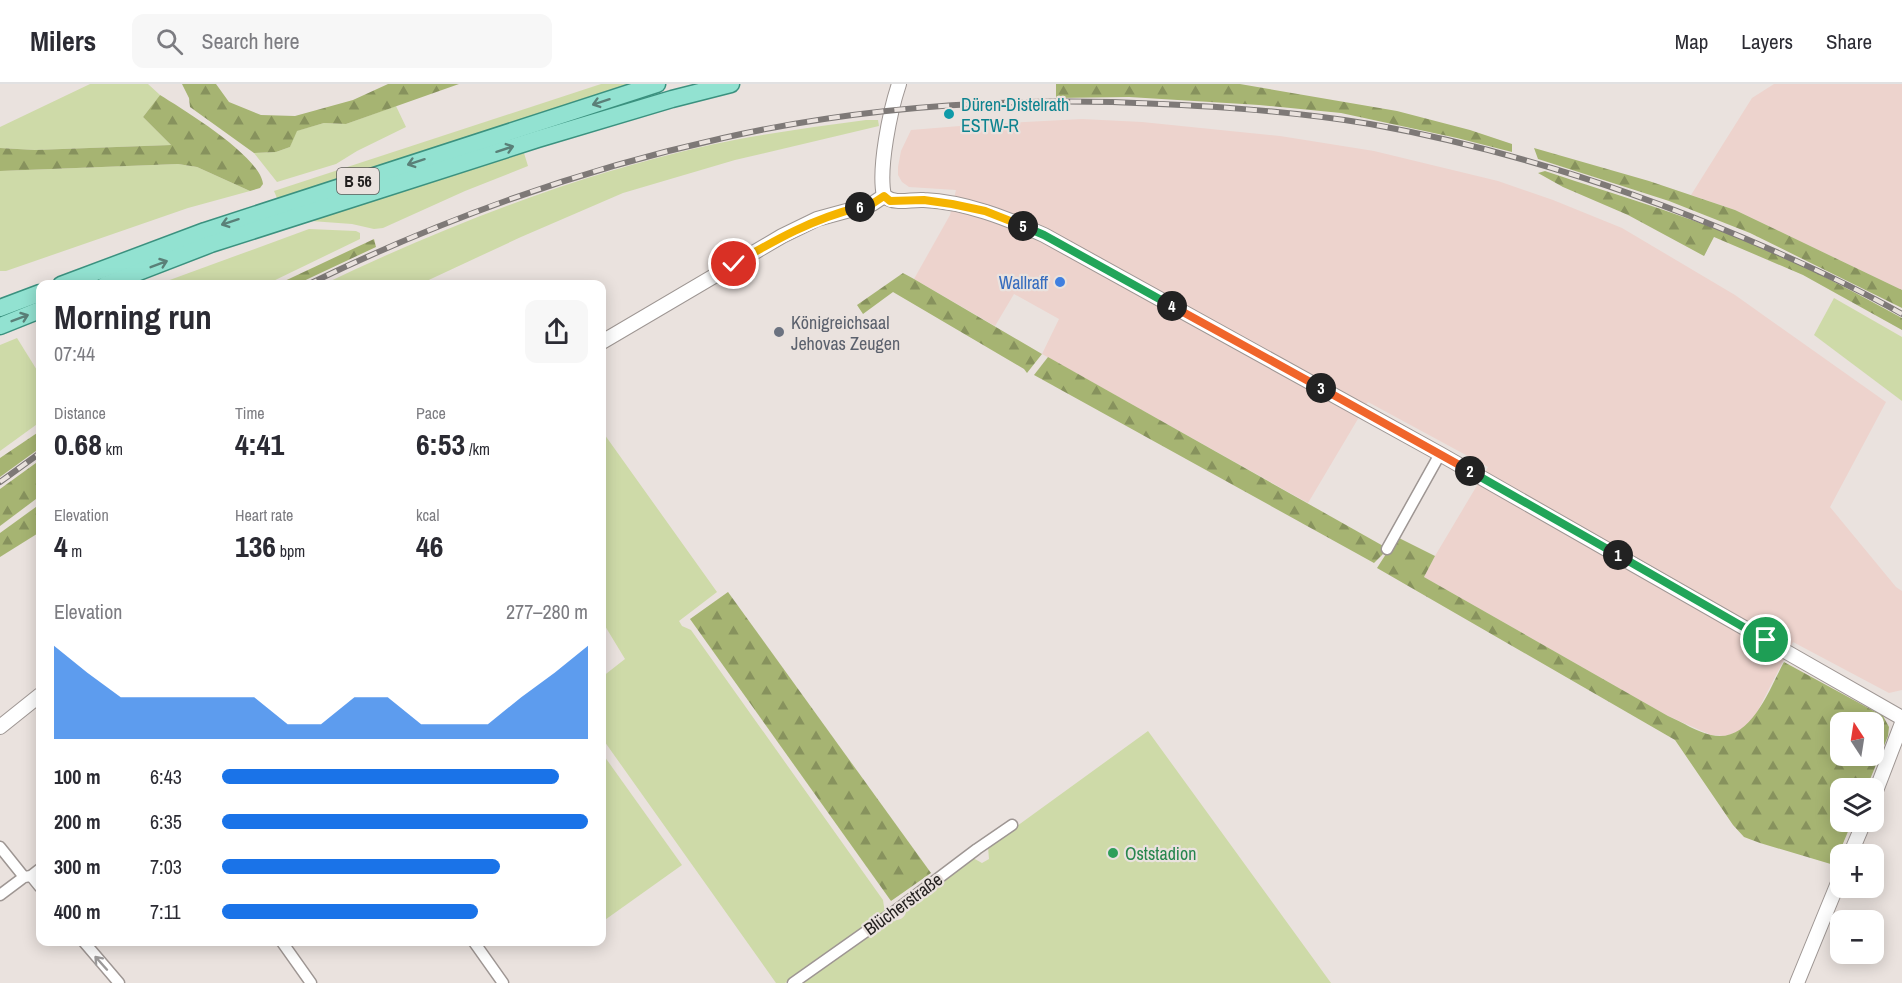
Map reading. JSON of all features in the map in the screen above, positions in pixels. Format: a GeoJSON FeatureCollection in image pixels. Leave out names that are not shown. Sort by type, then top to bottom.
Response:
{"type":"FeatureCollection","features":[{"type":"Feature","properties":{"kind":"main road","name":"B 56"},"geometry":{"type":"LineString","coordinates":[[74,280],[205,231],[657,84]]}},
{"type":"Feature","properties":{"kind":"main road","name":"B 56"},"geometry":{"type":"LineString","coordinates":[[118,280],[211,244],[527,142],[731,84]]}},
{"type":"Feature","properties":{"kind":"main road"},"geometry":{"type":"LineString","coordinates":[[0,308],[36,294]]}},
{"type":"Feature","properties":{"kind":"main road"},"geometry":{"type":"LineString","coordinates":[[0,326],[36,312]]}},
{"type":"Feature","properties":{"kind":"street"},"geometry":{"type":"LineString","coordinates":[[899,84],[885,149],[881,184],[884,196],[890,201],[924,200],[985,211],[1044,235],[1440,454],[1902,721],[1881,778]]}},
{"type":"Feature","properties":{"kind":"street"},"geometry":{"type":"LineString","coordinates":[[606,340],[782,236],[817,219],[872,204],[884,196]]}},
{"type":"Feature","properties":{"kind":"street"},"geometry":{"type":"LineString","coordinates":[[1387,549],[1440,454]]}},
{"type":"Feature","properties":{"kind":"street"},"geometry":{"type":"LineString","coordinates":[[0,727],[36,698]]}},
{"type":"Feature","properties":{"kind":"street","name":"Blücherstraße"},"geometry":{"type":"LineString","coordinates":[[793,983],[1012,825]]}},
{"type":"Feature","properties":{"kind":"street"},"geometry":{"type":"LineString","coordinates":[[0,847],[32,874],[0,895]]}},
{"type":"Feature","properties":{"kind":"street"},"geometry":{"type":"LineString","coordinates":[[1797,983],[1832,898]]}},
{"type":"Feature","properties":{"kind":"street"},"geometry":{"type":"LineString","coordinates":[[87,946],[119,983]]}},
{"type":"Feature","properties":{"kind":"street"},"geometry":{"type":"LineString","coordinates":[[285,946],[311,983]]}},
{"type":"Feature","properties":{"kind":"street"},"geometry":{"type":"LineString","coordinates":[[477,946],[503,983]]}},
{"type":"Feature","properties":{"kind":"shaded area"},"geometry":{"type":"Polygon","coordinates":[[[1774,84],[1902,84],[1902,290],[1735,210],[1691,195],[1752,98],[1774,84]]]}},
{"type":"Feature","properties":{"kind":"shaded area"},"geometry":{"type":"Polygon","coordinates":[[[1082,119],[1142,122],[1280,136],[1374,151],[1498,181],[1622,228],[1735,295],[1886,402],[1830,507],[1896,587],[1902,591],[1902,690],[1889,693],[1793,642],[1754,718],[1740,731],[1725,736],[1711,735],[1668,716],[1424,577],[1488,467],[1368,402],[1308,503],[1042,354],[1059,319],[1014,294],[995,326],[914,279],[950,215],[956,190],[909,187],[902,182],[898,175],[898,167],[901,151],[911,130],[1082,119]]]}},
{"type":"Feature","properties":{"kind":"green space"},"geometry":{"type":"Polygon","coordinates":[[[90,84],[148,84],[160,95],[143,117],[171,145],[35,150],[0,148],[0,127],[90,84]]]}},
{"type":"Feature","properties":{"kind":"green space"},"geometry":{"type":"Polygon","coordinates":[[[182,84],[216,84],[229,102],[261,115],[295,116],[353,100],[388,84],[459,84],[346,124],[324,123],[297,131],[290,147],[276,152],[254,153],[190,107],[189,98],[182,84]]]}},
{"type":"Feature","properties":{"kind":"green space"},"geometry":{"type":"Polygon","coordinates":[[[601,84],[636,84],[277,198],[274,191],[601,84]]]}},
{"type":"Feature","properties":{"kind":"green space"},"geometry":{"type":"Polygon","coordinates":[[[1056,84],[1240,84],[1397,111],[1470,130],[1512,144],[1512,152],[1341,113],[1259,105],[1129,97],[1056,98],[1056,84]]]}},
{"type":"Feature","properties":{"kind":"green space"},"geometry":{"type":"Polygon","coordinates":[[[160,95],[202,122],[249,160],[259,173],[263,184],[260,188],[250,191],[197,167],[178,164],[0,171],[0,148],[35,150],[171,145],[143,117],[160,95]]]}},
{"type":"Feature","properties":{"kind":"green space"},"geometry":{"type":"Polygon","coordinates":[[[396,106],[406,127],[336,164],[277,182],[254,153],[276,152],[290,147],[296,131],[324,123],[346,124],[396,106]]]}},
{"type":"Feature","properties":{"kind":"green space"},"geometry":{"type":"Polygon","coordinates":[[[866,120],[878,120],[879,126],[735,160],[623,193],[429,280],[332,280],[416,242],[560,187],[660,157],[729,141],[866,120]]]}},
{"type":"Feature","properties":{"kind":"green space"},"geometry":{"type":"Polygon","coordinates":[[[1534,148],[1649,181],[1735,210],[1902,290],[1902,308],[1750,233],[1669,201],[1538,159],[1534,148]]]}},
{"type":"Feature","properties":{"kind":"green space"},"geometry":{"type":"Polygon","coordinates":[[[524,153],[528,166],[383,228],[374,229],[352,224],[311,221],[524,153]]]}},
{"type":"Feature","properties":{"kind":"green space"},"geometry":{"type":"Polygon","coordinates":[[[178,164],[197,167],[250,191],[188,208],[6,271],[0,271],[0,171],[178,164]]]}},
{"type":"Feature","properties":{"kind":"green space"},"geometry":{"type":"Polygon","coordinates":[[[1545,171],[1691,220],[1777,254],[1902,318],[1902,330],[1803,275],[1714,237],[1704,256],[1628,215],[1563,187],[1538,173],[1545,171]]]}},
{"type":"Feature","properties":{"kind":"green space"},"geometry":{"type":"Polygon","coordinates":[[[309,229],[360,233],[360,239],[275,280],[170,280],[309,229]]]}},
{"type":"Feature","properties":{"kind":"green space"},"geometry":{"type":"Polygon","coordinates":[[[374,239],[376,247],[306,280],[287,280],[374,239]]]}},
{"type":"Feature","properties":{"kind":"green space"},"geometry":{"type":"Polygon","coordinates":[[[903,273],[1042,354],[1027,373],[1024,369],[893,292],[863,314],[857,305],[903,273]]]}},
{"type":"Feature","properties":{"kind":"green space"},"geometry":{"type":"Polygon","coordinates":[[[1834,298],[1902,337],[1902,401],[1814,335],[1834,298]]]}},
{"type":"Feature","properties":{"kind":"green space"},"geometry":{"type":"Polygon","coordinates":[[[17,338],[36,369],[36,425],[0,451],[0,345],[17,338]]]}},
{"type":"Feature","properties":{"kind":"green space"},"geometry":{"type":"Polygon","coordinates":[[[1048,357],[1385,547],[1383,554],[1374,563],[1034,375],[1048,357]]]}},
{"type":"Feature","properties":{"kind":"green space"},"geometry":{"type":"Polygon","coordinates":[[[36,434],[36,451],[0,477],[0,458],[36,434]]]}},
{"type":"Feature","properties":{"kind":"green space"},"geometry":{"type":"Polygon","coordinates":[[[606,437],[717,592],[679,621],[682,626],[691,630],[883,900],[885,913],[785,983],[776,983],[606,744],[606,674],[625,659],[606,628],[606,437]]]}},
{"type":"Feature","properties":{"kind":"green space"},"geometry":{"type":"Polygon","coordinates":[[[36,463],[36,499],[0,526],[0,489],[36,463]]]}},
{"type":"Feature","properties":{"kind":"green space"},"geometry":{"type":"Polygon","coordinates":[[[36,507],[36,534],[0,557],[0,533],[36,507]]]}},
{"type":"Feature","properties":{"kind":"green space"},"geometry":{"type":"Polygon","coordinates":[[[1397,537],[1435,556],[1424,577],[1668,716],[1706,734],[1725,736],[1748,723],[1765,699],[1784,662],[1876,712],[1830,712],[1830,766],[1876,766],[1871,778],[1830,778],[1830,832],[1848,832],[1843,844],[1830,844],[1830,864],[1744,837],[1733,825],[1675,740],[1377,568],[1397,537]]]}},
{"type":"Feature","properties":{"kind":"green space"},"geometry":{"type":"Polygon","coordinates":[[[728,592],[931,873],[891,901],[690,619],[728,592]]]}},
{"type":"Feature","properties":{"kind":"green space"},"geometry":{"type":"Polygon","coordinates":[[[1884,718],[1889,727],[1884,746],[1884,718]]]}},
{"type":"Feature","properties":{"kind":"green space","name":"Oststadion"},"geometry":{"type":"Polygon","coordinates":[[[1148,731],[1331,983],[800,983],[887,922],[902,918],[908,905],[973,858],[982,863],[989,859],[988,847],[1148,731]]]}},
{"type":"Feature","properties":{"kind":"green space"},"geometry":{"type":"Polygon","coordinates":[[[606,759],[682,865],[606,919],[606,759]]]}},
{"type":"Feature","properties":{"kind":"railway"},"geometry":{"type":"LineString","coordinates":[[317,280],[408,239],[511,199],[616,165],[723,138],[819,120],[916,108],[1014,102],[1112,102],[1306,115],[1370,124],[1466,144],[1560,170],[1699,219],[1804,265],[1902,314]]}},
{"type":"Feature","properties":{"kind":"railway"},"geometry":{"type":"LineString","coordinates":[[0,482],[36,456]]}},
{"type":"Feature","properties":{"kind":"place","name":"Düren-Distelrath ESTW-R"},"geometry":{"type":"Point","coordinates":[949,114]}},
{"type":"Feature","properties":{"kind":"place","name":"Wallraff"},"geometry":{"type":"Point","coordinates":[1060,282]}},
{"type":"Feature","properties":{"kind":"place","name":"Königreichsaal Jehovas Zeugen"},"geometry":{"type":"Point","coordinates":[779,332]}},
{"type":"Feature","properties":{"kind":"place","name":"Oststadion"},"geometry":{"type":"Point","coordinates":[1113,853]}},
{"type":"Feature","properties":{"kind":"route"},"geometry":{"type":"LineString","coordinates":[[734,264],[817,219],[872,204],[884,196],[890,201],[924,200],[952,204],[985,211],[1014,221],[1044,235],[1440,454],[1766,640]]}}]}
